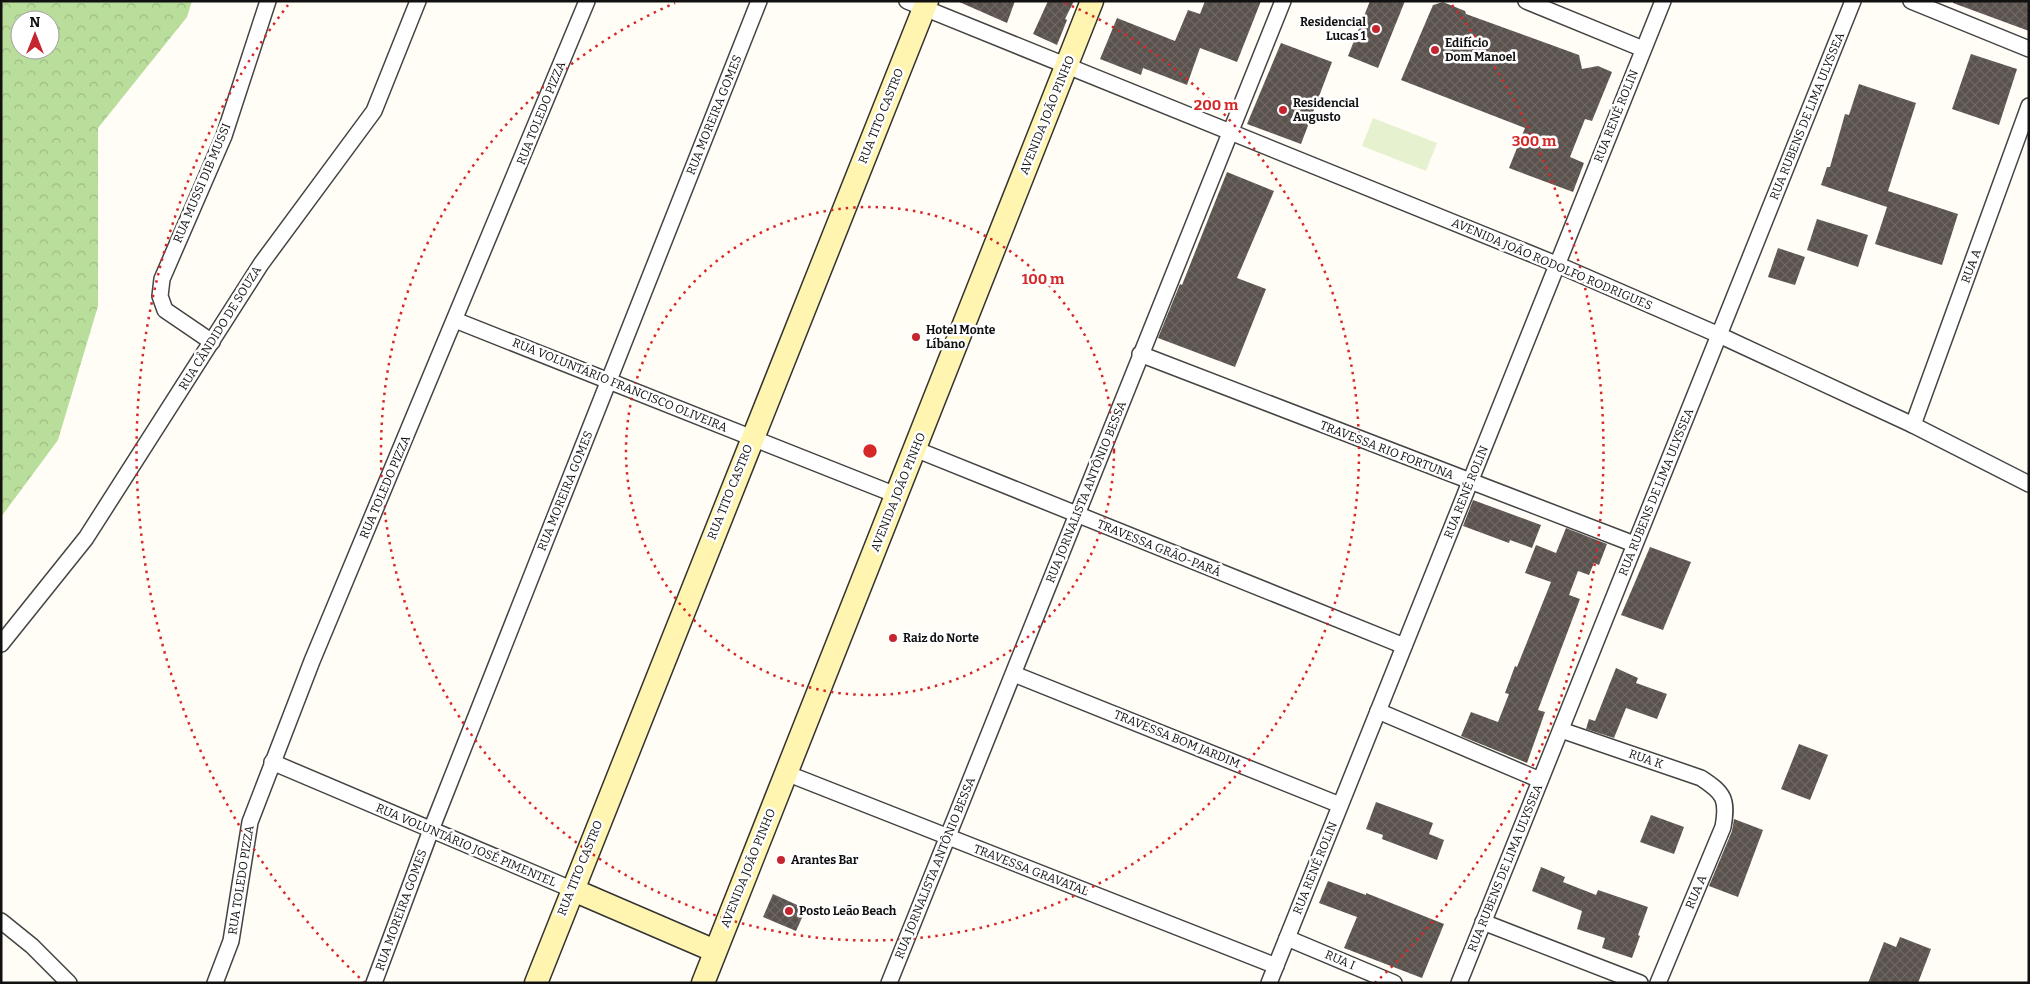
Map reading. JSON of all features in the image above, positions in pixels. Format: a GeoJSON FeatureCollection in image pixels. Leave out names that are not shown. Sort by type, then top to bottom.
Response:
{"type":"FeatureCollection","features":[{"type":"Feature","properties":{"kind":"main road","name":"AVENIDA JOÃO PINHO"},"geometry":{"type":"LineString","coordinates":[[704,983],[1092,1]]}},
{"type":"Feature","properties":{"kind":"main road","name":"RUA TITO CASTRO"},"geometry":{"type":"LineString","coordinates":[[536,983],[752,438],[919,4]]}},
{"type":"Feature","properties":{"kind":"main road","name":"RUA VOLUNTÁRIO JOSÉ PIMENTEL"},"geometry":{"type":"LineString","coordinates":[[572,889],[716,951]]}},
{"type":"Feature","properties":{"kind":"street","name":"RUA MUSSI DIB MUSSI"},"geometry":{"type":"LineString","coordinates":[[212,342],[165,310],[160,296],[162,279],[224,136],[268,1]]}},
{"type":"Feature","properties":{"kind":"street","name":"RUA CÂNDIDO DE SOUZA"},"geometry":{"type":"LineString","coordinates":[[1,644],[86,538],[261,264],[374,111],[418,1]]}},
{"type":"Feature","properties":{"kind":"street","name":"RUA TOLEDO PIZZA"},"geometry":{"type":"LineString","coordinates":[[216,983],[231,941],[250,822],[272,762],[312,661],[587,1]]}},
{"type":"Feature","properties":{"kind":"street","name":"RUA MOREIRA GOMES"},"geometry":{"type":"LineString","coordinates":[[374,983],[431,830],[760,1]]}},
{"type":"Feature","properties":{"kind":"street","name":"RUA JORNALISTA ANTÔNIO BESSA"},"geometry":{"type":"LineString","coordinates":[[889,983],[1282,1]]}},
{"type":"Feature","properties":{"kind":"street"},"geometry":{"type":"LineString","coordinates":[[1526,1],[1643,49]]}},
{"type":"Feature","properties":{"kind":"street","name":"RUA RENÉ ROLIN"},"geometry":{"type":"LineString","coordinates":[[1269,983],[1662,1]]}},
{"type":"Feature","properties":{"kind":"street","name":"RUA RUBENS DE LIMA ULYSSEA"},"geometry":{"type":"LineString","coordinates":[[1459,983],[1853,1]]}},
{"type":"Feature","properties":{"kind":"street"},"geometry":{"type":"LineString","coordinates":[[1911,1],[2029,49]]}},
{"type":"Feature","properties":{"kind":"street","name":"AVENIDA JOÃO RODOLFO RODRIGUES"},"geometry":{"type":"LineString","coordinates":[[919,4],[1229,133],[1556,264],[1719,335],[1913,425],[2029,484]]}},
{"type":"Feature","properties":{"kind":"street","name":"RUA A"},"geometry":{"type":"LineString","coordinates":[[1913,425],[2029,106]]}},
{"type":"Feature","properties":{"kind":"street","name":"RUA VOLUNTÁRIO FRANCISCO OLIVEIRA"},"geometry":{"type":"LineString","coordinates":[[455,320],[896,495]]}},
{"type":"Feature","properties":{"kind":"street","name":"TRAVESSA RIO FORTUNA"},"geometry":{"type":"LineString","coordinates":[[1140,354],[1634,544]]}},
{"type":"Feature","properties":{"kind":"street","name":"TRAVESSA GRÃO-PARÁ"},"geometry":{"type":"LineString","coordinates":[[914,449],[1404,646]]}},
{"type":"Feature","properties":{"kind":"street","name":"TRAVESSA BOM JARDIM"},"geometry":{"type":"LineString","coordinates":[[1014,674],[1340,805]]}},
{"type":"Feature","properties":{"kind":"street"},"geometry":{"type":"LineString","coordinates":[[1378,711],[1540,780]]}},
{"type":"Feature","properties":{"kind":"street","name":"RUA K"},"geometry":{"type":"LineString","coordinates":[[1560,730],[1700,778],[1716,789],[1724,799]]}},
{"type":"Feature","properties":{"kind":"street","name":"RUA VOLUNTÁRIO JOSÉ PIMENTEL"},"geometry":{"type":"LineString","coordinates":[[272,762],[572,889]]}},
{"type":"Feature","properties":{"kind":"street","name":"TRAVESSA GRAVATAL"},"geometry":{"type":"LineString","coordinates":[[786,773],[1276,966]]}},
{"type":"Feature","properties":{"kind":"street","name":"RUA A"},"geometry":{"type":"LineString","coordinates":[[1658,983],[1724,827],[1726,810],[1724,799]]}},
{"type":"Feature","properties":{"kind":"street"},"geometry":{"type":"LineString","coordinates":[[1,922],[32,946],[69,983]]}},
{"type":"Feature","properties":{"kind":"street"},"geometry":{"type":"LineString","coordinates":[[1484,922],[1640,983]]}},
{"type":"Feature","properties":{"kind":"street","name":"RUA I"},"geometry":{"type":"LineString","coordinates":[[1287,938],[1394,983]]}},
{"type":"Feature","properties":{"kind":"green space"},"geometry":{"type":"Polygon","coordinates":[[[1,1],[192,1],[187,17],[98,128],[98,306],[58,440],[1,517],[1,1]]]}},
{"type":"Feature","properties":{"kind":"green space"},"geometry":{"type":"Polygon","coordinates":[[[1373,118],[1437,143],[1426,171],[1362,146],[1373,118]]]}},
{"type":"Feature","properties":{"kind":"building"},"geometry":{"type":"Polygon","coordinates":[[[957,1],[1015,1],[1007,23],[957,1]]]}},
{"type":"Feature","properties":{"kind":"building"},"geometry":{"type":"Polygon","coordinates":[[[1048,1],[1074,1],[1065,19],[1067,20],[1057,45],[1033,34],[1048,1]]]}},
{"type":"Feature","properties":{"kind":"building"},"geometry":{"type":"Polygon","coordinates":[[[1205,1],[1261,1],[1237,62],[1200,48],[1187,85],[1143,68],[1141,75],[1100,59],[1117,18],[1175,41],[1188,10],[1200,14],[1205,1]]]}},
{"type":"Feature","properties":{"kind":"building","name":"Residencial Lucas 1"},"geometry":{"type":"Polygon","coordinates":[[[1370,1],[1405,1],[1378,68],[1348,56],[1370,1]]]}},
{"type":"Feature","properties":{"kind":"building"},"geometry":{"type":"Polygon","coordinates":[[[1953,1],[2029,1],[2029,31],[1953,3],[1953,1]]]}},
{"type":"Feature","properties":{"kind":"building"},"geometry":{"type":"Polygon","coordinates":[[[1443,2],[1465,11],[1466,14],[1579,55],[1582,69],[1598,66],[1612,72],[1592,121],[1585,119],[1570,157],[1584,163],[1573,192],[1509,168],[1525,128],[1401,80],[1433,5],[1443,2]]]}},
{"type":"Feature","properties":{"kind":"building"},"geometry":{"type":"Polygon","coordinates":[[[1281,43],[1332,62],[1301,144],[1247,124],[1281,43]]]}},
{"type":"Feature","properties":{"kind":"building"},"geometry":{"type":"Polygon","coordinates":[[[1971,54],[2017,69],[1999,125],[1952,109],[1971,54]]]}},
{"type":"Feature","properties":{"kind":"building"},"geometry":{"type":"Polygon","coordinates":[[[1859,84],[1916,103],[1888,191],[1958,214],[1942,265],[1875,244],[1887,207],[1821,185],[1827,167],[1830,167],[1845,114],[1849,115],[1859,84]]]}},
{"type":"Feature","properties":{"kind":"building"},"geometry":{"type":"Polygon","coordinates":[[[1227,172],[1274,191],[1237,278],[1266,289],[1235,367],[1158,338],[1180,284],[1182,285],[1227,172]]]}},
{"type":"Feature","properties":{"kind":"building"},"geometry":{"type":"Polygon","coordinates":[[[1817,219],[1868,235],[1858,267],[1807,250],[1817,219]]]}},
{"type":"Feature","properties":{"kind":"building"},"geometry":{"type":"Polygon","coordinates":[[[1778,248],[1805,257],[1795,285],[1768,277],[1778,248]]]}},
{"type":"Feature","properties":{"kind":"building"},"geometry":{"type":"Polygon","coordinates":[[[1473,500],[1541,525],[1532,548],[1510,540],[1509,543],[1463,526],[1473,500]]]}},
{"type":"Feature","properties":{"kind":"building"},"geometry":{"type":"Polygon","coordinates":[[[1566,528],[1607,544],[1599,565],[1594,563],[1589,575],[1578,571],[1569,595],[1580,599],[1538,710],[1545,712],[1527,763],[1461,736],[1471,712],[1498,722],[1509,694],[1505,693],[1515,666],[1517,667],[1551,582],[1525,573],[1536,545],[1556,553],[1566,528]]]}},
{"type":"Feature","properties":{"kind":"building"},"geometry":{"type":"Polygon","coordinates":[[[1650,547],[1691,562],[1663,630],[1621,615],[1650,547]]]}},
{"type":"Feature","properties":{"kind":"building"},"geometry":{"type":"Polygon","coordinates":[[[1616,668],[1638,678],[1636,683],[1667,694],[1657,719],[1626,708],[1614,738],[1586,729],[1589,719],[1595,721],[1616,668]]]}},
{"type":"Feature","properties":{"kind":"building"},"geometry":{"type":"Polygon","coordinates":[[[1799,744],[1828,755],[1810,800],[1781,789],[1799,744]]]}},
{"type":"Feature","properties":{"kind":"building"},"geometry":{"type":"Polygon","coordinates":[[[1376,802],[1433,823],[1429,834],[1444,840],[1437,860],[1382,839],[1383,835],[1366,829],[1376,802]]]}},
{"type":"Feature","properties":{"kind":"building"},"geometry":{"type":"Polygon","coordinates":[[[1651,815],[1684,827],[1674,854],[1640,842],[1651,815]]]}},
{"type":"Feature","properties":{"kind":"building"},"geometry":{"type":"Polygon","coordinates":[[[1734,819],[1763,830],[1738,897],[1709,886],[1732,831],[1734,819]]]}},
{"type":"Feature","properties":{"kind":"building"},"geometry":{"type":"Polygon","coordinates":[[[1541,867],[1565,877],[1563,882],[1596,895],[1598,890],[1648,907],[1632,958],[1602,948],[1605,938],[1577,929],[1582,911],[1532,891],[1541,867]]]}},
{"type":"Feature","properties":{"kind":"building"},"geometry":{"type":"Polygon","coordinates":[[[1328,881],[1366,895],[1366,893],[1444,924],[1422,978],[1344,948],[1357,917],[1319,903],[1328,881]]]}},
{"type":"Feature","properties":{"kind":"building"},"geometry":{"type":"Polygon","coordinates":[[[773,894],[806,909],[796,931],[763,917],[773,894]]]}},
{"type":"Feature","properties":{"kind":"building"},"geometry":{"type":"Polygon","coordinates":[[[1900,937],[1931,949],[1918,983],[1868,983],[1884,942],[1896,947],[1900,937]]]}},
{"type":"Feature","properties":{"kind":"place","name":"Residencial Lucas 1"},"geometry":{"type":"Point","coordinates":[1376,29]}},
{"type":"Feature","properties":{"kind":"place","name":"Edifício Dom Manoel"},"geometry":{"type":"Point","coordinates":[1435,50]}},
{"type":"Feature","properties":{"kind":"place","name":"Residencial Augusto"},"geometry":{"type":"Point","coordinates":[1283,110]}},
{"type":"Feature","properties":{"kind":"place","name":"Hotel Monte Líbano"},"geometry":{"type":"Point","coordinates":[916,337]}},
{"type":"Feature","properties":{"kind":"place","name":"Raiz do Norte"},"geometry":{"type":"Point","coordinates":[893,638]}},
{"type":"Feature","properties":{"kind":"place","name":"Arantes Bar"},"geometry":{"type":"Point","coordinates":[781,860]}},
{"type":"Feature","properties":{"kind":"place","name":"Posto Leão Beach"},"geometry":{"type":"Point","coordinates":[789,911]}}]}
